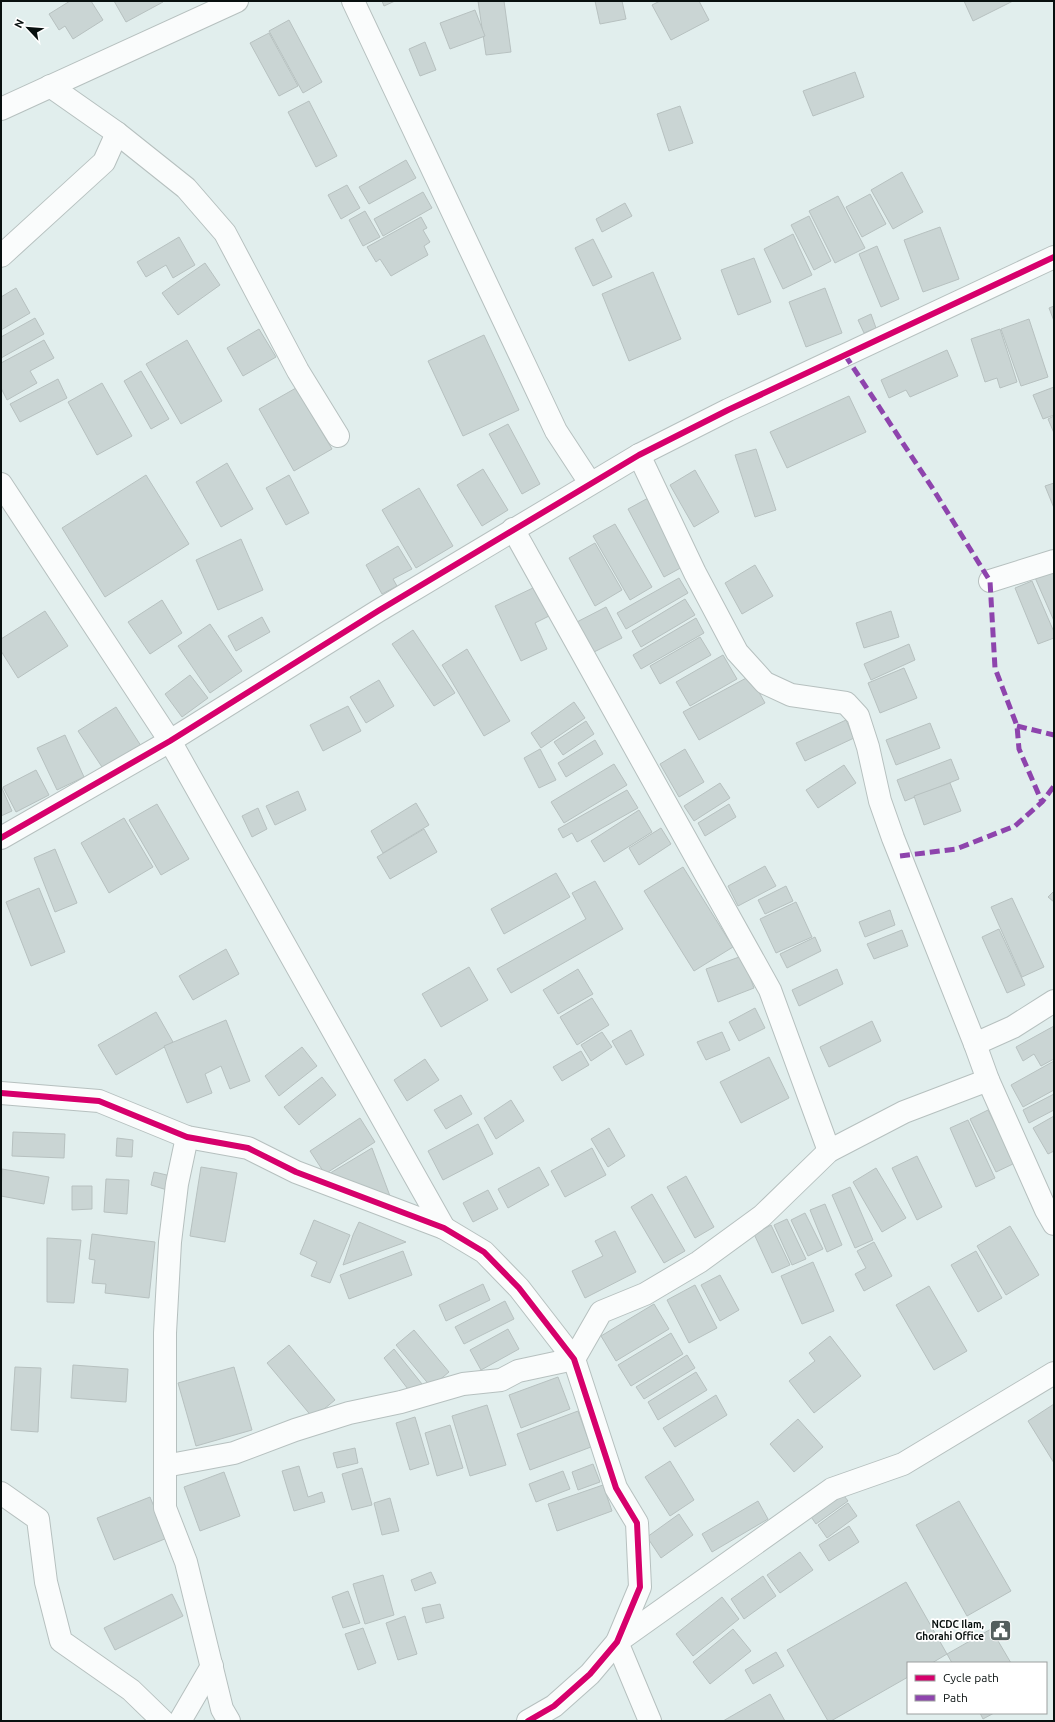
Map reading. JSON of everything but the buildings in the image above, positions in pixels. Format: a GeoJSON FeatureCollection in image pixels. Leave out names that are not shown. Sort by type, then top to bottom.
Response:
{"type":"FeatureCollection","features":[{"type":"Feature","properties":{"kind":"street"},"geometry":{"type":"LineString","coordinates":[[1,109],[237,1]]}},
{"type":"Feature","properties":{"kind":"street"},"geometry":{"type":"LineString","coordinates":[[353,1],[556,431],[590,483]]}},
{"type":"Feature","properties":{"kind":"street"},"geometry":{"type":"LineString","coordinates":[[50,86],[117,133],[186,188],[224,233],[298,371],[338,436]]}},
{"type":"Feature","properties":{"kind":"street"},"geometry":{"type":"LineString","coordinates":[[1,256],[104,162],[117,133]]}},
{"type":"Feature","properties":{"kind":"street"},"geometry":{"type":"LineString","coordinates":[[1,838],[170,741],[378,611],[639,455],[728,410],[1054,257]]}},
{"type":"Feature","properties":{"kind":"street"},"geometry":{"type":"LineString","coordinates":[[639,455],[695,573],[737,652],[765,683],[791,695],[846,703],[858,716],[868,747],[880,801],[893,838],[988,1080],[1046,1210],[1054,1224]]}},
{"type":"Feature","properties":{"kind":"street"},"geometry":{"type":"LineString","coordinates":[[1,484],[170,741],[444,1228]]}},
{"type":"Feature","properties":{"kind":"street"},"geometry":{"type":"LineString","coordinates":[[513,529],[770,990],[829,1151]]}},
{"type":"Feature","properties":{"kind":"street"},"geometry":{"type":"LineString","coordinates":[[990,580],[1054,561]]}},
{"type":"Feature","properties":{"kind":"street"},"geometry":{"type":"LineString","coordinates":[[975,1044],[1013,1026],[1054,1001]]}},
{"type":"Feature","properties":{"kind":"street"},"geometry":{"type":"LineString","coordinates":[[165,1466],[234,1453],[295,1430],[349,1413],[401,1402],[463,1384],[501,1380],[518,1372],[574,1359],[601,1312],[645,1294],[699,1262],[762,1216],[829,1151],[904,1112],[988,1080]]}},
{"type":"Feature","properties":{"kind":"street"},"geometry":{"type":"LineString","coordinates":[[1,1093],[99,1101],[187,1137],[248,1148],[296,1172],[444,1228],[484,1252],[519,1288],[574,1359],[616,1488],[637,1523],[640,1587],[617,1642],[650,1721]]}},
{"type":"Feature","properties":{"kind":"street"},"geometry":{"type":"LineString","coordinates":[[187,1137],[177,1184],[170,1242],[166,1333],[165,1508],[186,1562],[222,1709],[229,1721]]}},
{"type":"Feature","properties":{"kind":"street"},"geometry":{"type":"LineString","coordinates":[[528,1721],[551,1713],[590,1674],[617,1642],[832,1489],[903,1464],[1054,1373]]}},
{"type":"Feature","properties":{"kind":"street"},"geometry":{"type":"LineString","coordinates":[[1,1493],[38,1519],[46,1582],[60,1641],[132,1690],[163,1721]]}},
{"type":"Feature","properties":{"kind":"street"},"geometry":{"type":"LineString","coordinates":[[180,1721],[212,1666]]}},
{"type":"Feature","properties":{"kind":"marked path"},"geometry":{"type":"LineString","coordinates":[[845,355],[933,489],[990,581],[995,668],[1017,726],[1019,749],[1042,802]]}},
{"type":"Feature","properties":{"kind":"marked path"},"geometry":{"type":"LineString","coordinates":[[1017,726],[1054,735]]}},
{"type":"Feature","properties":{"kind":"marked path"},"geometry":{"type":"LineString","coordinates":[[900,856],[956,849],[1015,826],[1042,802],[1054,786]]}},
{"type":"Feature","properties":{"kind":"cycle path"},"geometry":{"type":"LineString","coordinates":[[1,838],[170,741],[378,611],[639,455],[728,410],[1054,257]]}},
{"type":"Feature","properties":{"kind":"cycle path"},"geometry":{"type":"LineString","coordinates":[[1,1093],[99,1101],[187,1137],[248,1148],[296,1172],[444,1228],[484,1252],[519,1288],[574,1359],[616,1488],[637,1523],[640,1587],[617,1642],[590,1674],[554,1706],[528,1721]]}},
{"type":"Feature","properties":{"kind":"place","name":"NCDC Ilam, Ghorahi Office"},"geometry":{"type":"Point","coordinates":[1000,1630]}}]}
